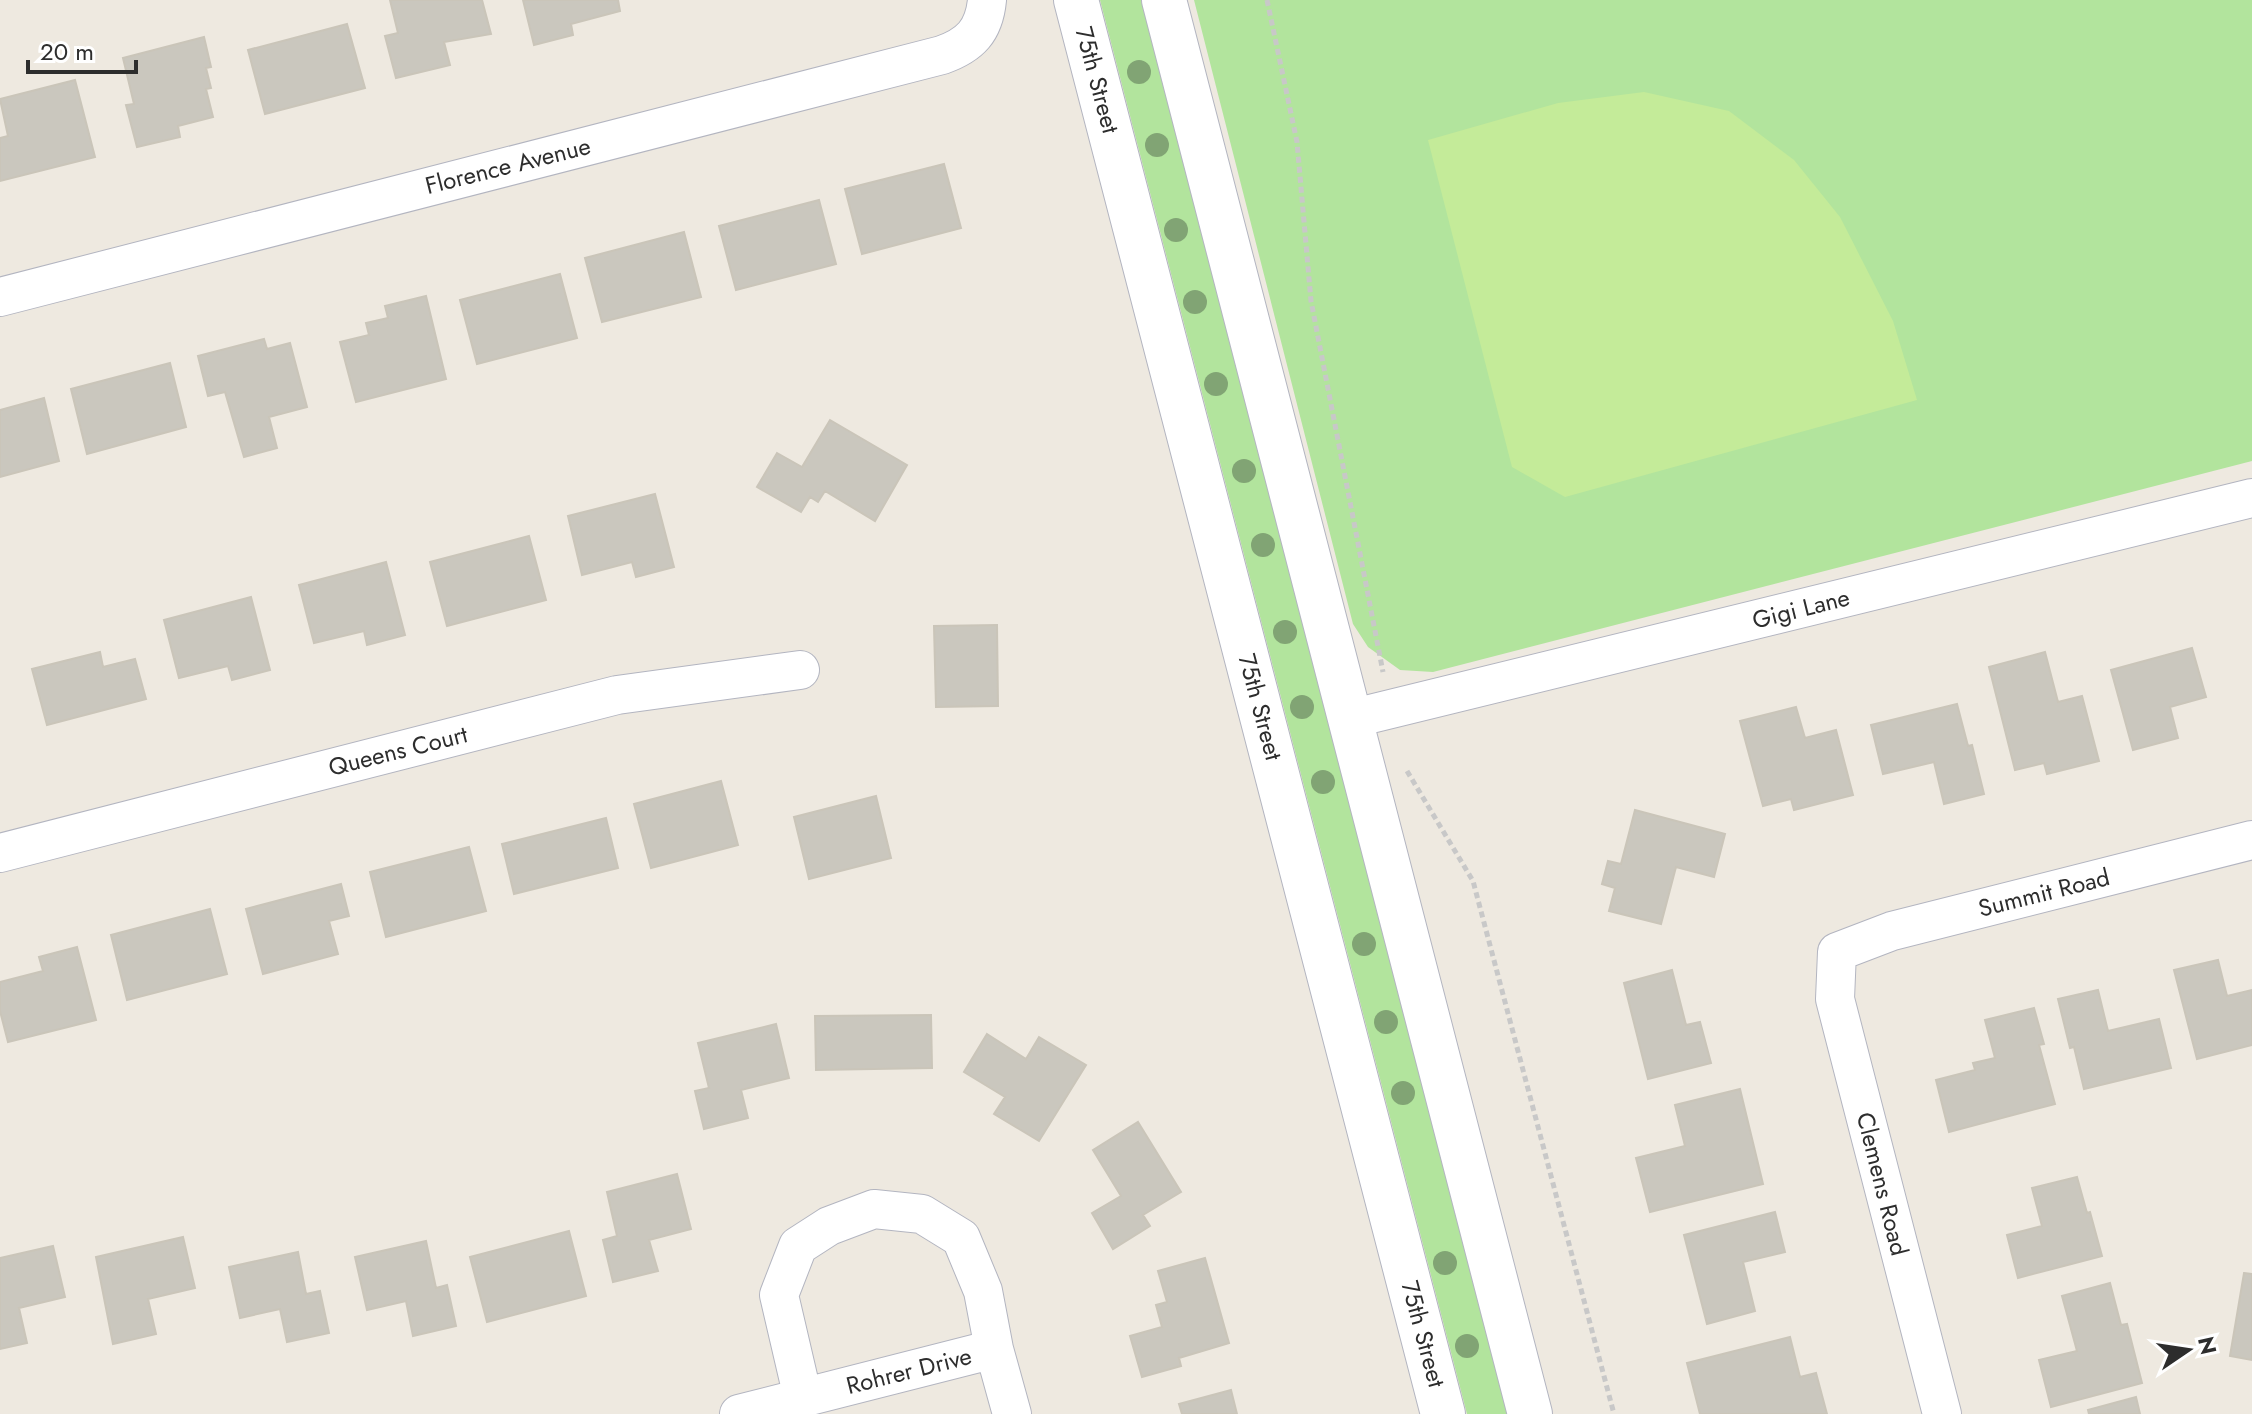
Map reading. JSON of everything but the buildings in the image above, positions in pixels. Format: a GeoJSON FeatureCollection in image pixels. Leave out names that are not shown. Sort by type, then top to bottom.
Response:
{"type":"FeatureCollection","features":[{"type":"Feature","properties":{"kind":"main road","name":"75th Street"},"geometry":{"type":"LineString","coordinates":[[1076,0],[1443,1414]]}},
{"type":"Feature","properties":{"kind":"main road"},"geometry":{"type":"LineString","coordinates":[[1164,0],[1530,1414]]}},
{"type":"Feature","properties":{"kind":"street","name":"Florence Avenue"},"geometry":{"type":"LineString","coordinates":[[0,297],[942,55],[964,47],[978,31],[986,13],[987,0]]}},
{"type":"Feature","properties":{"kind":"street","name":"Gigi Lane"},"geometry":{"type":"LineString","coordinates":[[1350,719],[2252,498]]}},
{"type":"Feature","properties":{"kind":"street","name":"Queens Court"},"geometry":{"type":"LineString","coordinates":[[0,853],[617,695],[800,670]]}},
{"type":"Feature","properties":{"kind":"street","name":"Summit Road"},"geometry":{"type":"LineString","coordinates":[[1837,952],[1892,931],[2252,840]]}},
{"type":"Feature","properties":{"kind":"street","name":"Clemens Road"},"geometry":{"type":"LineString","coordinates":[[1837,952],[1835,999],[1942,1414]]}},
{"type":"Feature","properties":{"kind":"street","name":"Rohrer Drive"},"geometry":{"type":"LineString","coordinates":[[739,1414],[803,1398],[994,1349],[983,1291],[961,1238],[922,1214],[874,1209],[829,1226],[798,1246],[779,1295],[803,1398]]}},
{"type":"Feature","properties":{"kind":"street"},"geometry":{"type":"LineString","coordinates":[[994,1349],[1012,1414]]}},
{"type":"Feature","properties":{"kind":"path"},"geometry":{"type":"LineString","coordinates":[[1267,0],[1297,142],[1311,301],[1379,656]]}},
{"type":"Feature","properties":{"kind":"path"},"geometry":{"type":"LineString","coordinates":[[1406,769],[1473,881],[1614,1414]]}},
{"type":"Feature","properties":{"kind":"green space"},"geometry":{"type":"Polygon","coordinates":[[[1100,0],[1141,0],[1507,1414],[1467,1414],[1100,0]]]}},
{"type":"Feature","properties":{"kind":"green space"},"geometry":{"type":"Polygon","coordinates":[[[1194,0],[2252,0],[2252,461],[1433,672],[1400,670],[1368,647],[1353,624],[1194,0]]]}},
{"type":"Feature","properties":{"kind":"green space"},"geometry":{"type":"Polygon","coordinates":[[[1644,92],[1729,111],[1794,160],[1840,217],[1893,321],[1917,400],[1565,497],[1512,467],[1428,140],[1558,103],[1644,92]]]}}]}
